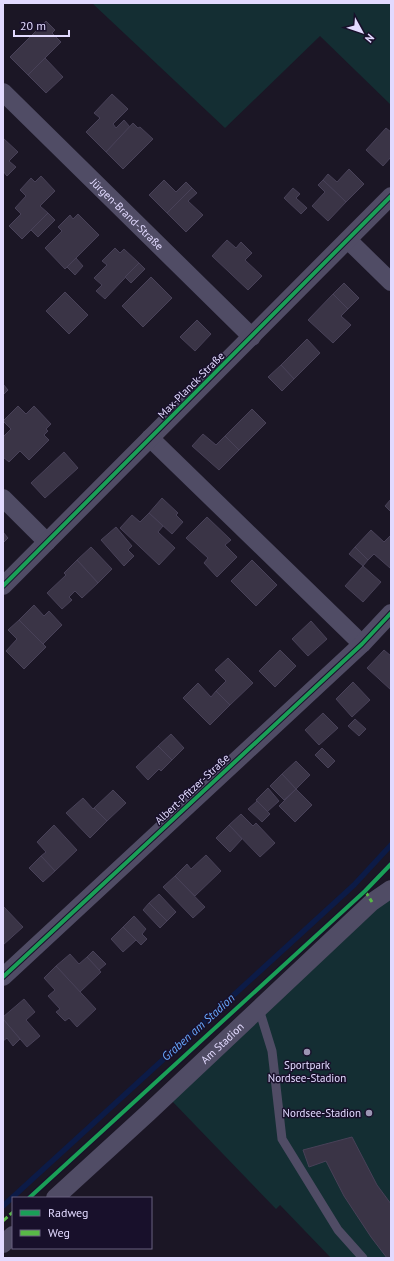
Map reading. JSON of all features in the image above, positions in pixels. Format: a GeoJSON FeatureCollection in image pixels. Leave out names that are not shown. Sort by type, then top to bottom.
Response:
{"type":"FeatureCollection","features":[{"type":"Feature","properties":{"kind":"street","name":"Jürgen-Brand-Straße"},"geometry":{"type":"LineString","coordinates":[[3,92],[252,337]]}},
{"type":"Feature","properties":{"kind":"street","name":"Max-Planck-Straße"},"geometry":{"type":"LineString","coordinates":[[3,586],[391,196]]}},
{"type":"Feature","properties":{"kind":"street"},"geometry":{"type":"LineString","coordinates":[[348,240],[391,282]]}},
{"type":"Feature","properties":{"kind":"street"},"geometry":{"type":"LineString","coordinates":[[150,438],[362,644]]}},
{"type":"Feature","properties":{"kind":"street"},"geometry":{"type":"LineString","coordinates":[[3,498],[47,542]]}},
{"type":"Feature","properties":{"kind":"street","name":"Albert-Pfitzer-Straße"},"geometry":{"type":"LineString","coordinates":[[3,977],[362,644],[391,613]]}},
{"type":"Feature","properties":{"kind":"street","name":"Am Stadion"},"geometry":{"type":"LineString","coordinates":[[56,1197],[372,902],[391,889]]}},
{"type":"Feature","properties":{"kind":"street"},"geometry":{"type":"LineString","coordinates":[[3,1244],[12,1236]]}},
{"type":"Feature","properties":{"kind":"lane"},"geometry":{"type":"LineString","coordinates":[[259,1009],[272,1052],[282,1140],[338,1230],[363,1258]]}},
{"type":"Feature","properties":{"kind":"green space"},"geometry":{"type":"Polygon","coordinates":[[[92,3],[391,3],[391,105],[320,36],[225,128],[92,3]]]}},
{"type":"Feature","properties":{"kind":"green space","name":"Sportpark Nordsee-Stadion"},"geometry":{"type":"Polygon","coordinates":[[[391,894],[391,1258],[331,1258],[280,1205],[276,1209],[171,1100],[375,911],[391,894]]]}},
{"type":"Feature","properties":{"kind":"building"},"geometry":{"type":"Polygon","coordinates":[[[46,21],[55,30],[52,33],[61,42],[28,75],[10,57],[46,21]]]}},
{"type":"Feature","properties":{"kind":"building"},"geometry":{"type":"Polygon","coordinates":[[[45,58],[63,77],[46,93],[28,75],[45,58]]]}},
{"type":"Feature","properties":{"kind":"building"},"geometry":{"type":"Polygon","coordinates":[[[112,94],[128,109],[113,124],[116,128],[124,120],[130,127],[106,152],[86,132],[100,118],[94,113],[112,94]]]}},
{"type":"Feature","properties":{"kind":"building"},"geometry":{"type":"Polygon","coordinates":[[[133,123],[138,128],[140,127],[153,139],[123,169],[106,152],[133,123]]]}},
{"type":"Feature","properties":{"kind":"building"},"geometry":{"type":"Polygon","coordinates":[[[386,128],[391,132],[391,157],[383,166],[366,150],[386,128]]]}},
{"type":"Feature","properties":{"kind":"building"},"geometry":{"type":"Polygon","coordinates":[[[3,138],[18,152],[9,161],[16,167],[7,176],[3,171],[3,138]]]}},
{"type":"Feature","properties":{"kind":"building"},"geometry":{"type":"Polygon","coordinates":[[[349,169],[364,184],[346,202],[323,180],[328,174],[337,182],[349,169]]]}},
{"type":"Feature","properties":{"kind":"building"},"geometry":{"type":"Polygon","coordinates":[[[41,176],[55,191],[40,206],[48,213],[22,239],[9,226],[21,214],[15,208],[26,196],[20,190],[31,178],[35,182],[41,176]]]}},
{"type":"Feature","properties":{"kind":"building"},"geometry":{"type":"Polygon","coordinates":[[[164,180],[176,192],[186,182],[192,188],[167,213],[149,195],[164,180]]]}},
{"type":"Feature","properties":{"kind":"building"},"geometry":{"type":"Polygon","coordinates":[[[323,180],[346,202],[328,221],[312,206],[325,192],[318,185],[323,180]]]}},
{"type":"Feature","properties":{"kind":"building"},"geometry":{"type":"Polygon","coordinates":[[[192,188],[197,193],[188,201],[203,215],[186,232],[167,213],[192,188]]]}},
{"type":"Feature","properties":{"kind":"building"},"geometry":{"type":"Polygon","coordinates":[[[293,188],[300,194],[296,198],[307,208],[301,214],[284,198],[293,188]]]}},
{"type":"Feature","properties":{"kind":"building"},"geometry":{"type":"Polygon","coordinates":[[[48,213],[55,220],[38,237],[31,230],[48,213]]]}},
{"type":"Feature","properties":{"kind":"building"},"geometry":{"type":"Polygon","coordinates":[[[78,214],[99,235],[65,269],[45,248],[62,231],[58,227],[70,215],[73,219],[78,214]]]}},
{"type":"Feature","properties":{"kind":"building"},"geometry":{"type":"Polygon","coordinates":[[[227,240],[236,248],[241,242],[252,253],[245,260],[262,276],[248,290],[212,256],[227,240]]]}},
{"type":"Feature","properties":{"kind":"building"},"geometry":{"type":"Polygon","coordinates":[[[115,248],[120,253],[124,249],[139,263],[105,299],[96,291],[102,285],[94,278],[107,265],[102,261],[115,248]]]}},
{"type":"Feature","properties":{"kind":"building"},"geometry":{"type":"Polygon","coordinates":[[[76,258],[83,266],[75,275],[67,267],[76,258]]]}},
{"type":"Feature","properties":{"kind":"building"},"geometry":{"type":"Polygon","coordinates":[[[139,263],[145,269],[131,283],[125,277],[139,263]]]}},
{"type":"Feature","properties":{"kind":"building"},"geometry":{"type":"Polygon","coordinates":[[[151,277],[172,298],[143,327],[122,306],[151,277]]]}},
{"type":"Feature","properties":{"kind":"building"},"geometry":{"type":"Polygon","coordinates":[[[344,283],[359,298],[348,309],[333,294],[344,283]]]}},
{"type":"Feature","properties":{"kind":"building"},"geometry":{"type":"Polygon","coordinates":[[[65,292],[88,315],[69,334],[46,311],[65,292]]]}},
{"type":"Feature","properties":{"kind":"building"},"geometry":{"type":"Polygon","coordinates":[[[333,294],[348,309],[341,316],[351,325],[333,343],[308,320],[333,294]]]}},
{"type":"Feature","properties":{"kind":"building"},"geometry":{"type":"Polygon","coordinates":[[[197,320],[211,334],[195,351],[180,337],[197,320]]]}},
{"type":"Feature","properties":{"kind":"building"},"geometry":{"type":"Polygon","coordinates":[[[307,339],[320,353],[294,379],[281,365],[307,339]]]}},
{"type":"Feature","properties":{"kind":"building"},"geometry":{"type":"Polygon","coordinates":[[[281,365],[294,379],[282,391],[268,377],[281,365]]]}},
{"type":"Feature","properties":{"kind":"building"},"geometry":{"type":"Polygon","coordinates":[[[3,384],[8,390],[3,395],[3,384]]]}},
{"type":"Feature","properties":{"kind":"building"},"geometry":{"type":"Polygon","coordinates":[[[18,406],[26,414],[34,406],[51,424],[46,429],[48,431],[44,435],[49,440],[29,460],[20,451],[9,462],[3,457],[3,437],[11,429],[3,421],[18,406]]]}},
{"type":"Feature","properties":{"kind":"building"},"geometry":{"type":"Polygon","coordinates":[[[252,409],[266,423],[239,450],[225,436],[252,409]]]}},
{"type":"Feature","properties":{"kind":"building"},"geometry":{"type":"Polygon","coordinates":[[[203,434],[216,445],[225,436],[239,450],[219,470],[192,446],[203,434]]]}},
{"type":"Feature","properties":{"kind":"building"},"geometry":{"type":"Polygon","coordinates":[[[64,452],[78,468],[45,498],[31,483],[64,452]]]}},
{"type":"Feature","properties":{"kind":"building"},"geometry":{"type":"Polygon","coordinates":[[[162,498],[178,513],[176,515],[183,522],[172,534],[149,513],[162,498]]]}},
{"type":"Feature","properties":{"kind":"building"},"geometry":{"type":"Polygon","coordinates":[[[391,499],[391,512],[385,506],[391,499]]]}},
{"type":"Feature","properties":{"kind":"building"},"geometry":{"type":"Polygon","coordinates":[[[149,513],[163,526],[158,532],[175,548],[159,565],[120,528],[132,515],[140,522],[149,513]]]}},
{"type":"Feature","properties":{"kind":"building"},"geometry":{"type":"Polygon","coordinates":[[[207,517],[231,540],[225,545],[237,557],[217,577],[204,563],[208,558],[186,538],[207,517]]]}},
{"type":"Feature","properties":{"kind":"building"},"geometry":{"type":"Polygon","coordinates":[[[116,527],[132,546],[128,550],[134,556],[124,566],[101,540],[116,527]]]}},
{"type":"Feature","properties":{"kind":"building"},"geometry":{"type":"Polygon","coordinates":[[[371,530],[384,542],[391,535],[390,568],[374,554],[368,560],[355,547],[371,530]]]}},
{"type":"Feature","properties":{"kind":"building"},"geometry":{"type":"Polygon","coordinates":[[[3,532],[8,538],[3,543],[3,532]]]}},
{"type":"Feature","properties":{"kind":"building"},"geometry":{"type":"Polygon","coordinates":[[[91,547],[112,569],[98,583],[77,560],[91,547]]]}},
{"type":"Feature","properties":{"kind":"building"},"geometry":{"type":"Polygon","coordinates":[[[355,547],[368,560],[363,566],[349,554],[355,547]]]}},
{"type":"Feature","properties":{"kind":"building"},"geometry":{"type":"Polygon","coordinates":[[[77,560],[98,583],[82,598],[75,591],[69,597],[72,600],[62,609],[47,593],[66,575],[64,573],[77,560]]]}},
{"type":"Feature","properties":{"kind":"building"},"geometry":{"type":"Polygon","coordinates":[[[252,560],[277,585],[256,606],[231,581],[252,560]]]}},
{"type":"Feature","properties":{"kind":"building"},"geometry":{"type":"Polygon","coordinates":[[[363,566],[381,582],[363,602],[345,586],[363,566]]]}},
{"type":"Feature","properties":{"kind":"building"},"geometry":{"type":"Polygon","coordinates":[[[34,605],[44,616],[49,611],[62,625],[43,644],[19,620],[34,605]]]}},
{"type":"Feature","properties":{"kind":"building"},"geometry":{"type":"Polygon","coordinates":[[[19,620],[46,647],[24,669],[6,651],[17,639],[8,630],[19,620]]]}},
{"type":"Feature","properties":{"kind":"building"},"geometry":{"type":"Polygon","coordinates":[[[311,621],[327,639],[308,656],[292,639],[311,621]]]}},
{"type":"Feature","properties":{"kind":"building"},"geometry":{"type":"Polygon","coordinates":[[[280,650],[296,666],[275,687],[259,671],[280,650]]]}},
{"type":"Feature","properties":{"kind":"building"},"geometry":{"type":"Polygon","coordinates":[[[384,650],[391,656],[391,690],[367,668],[384,650]]]}},
{"type":"Feature","properties":{"kind":"building"},"geometry":{"type":"Polygon","coordinates":[[[228,658],[253,683],[230,705],[216,691],[226,681],[215,670],[228,658]]]}},
{"type":"Feature","properties":{"kind":"building"},"geometry":{"type":"Polygon","coordinates":[[[353,682],[370,700],[352,717],[336,699],[353,682]]]}},
{"type":"Feature","properties":{"kind":"building"},"geometry":{"type":"Polygon","coordinates":[[[198,683],[211,697],[216,691],[230,705],[210,725],[183,698],[198,683]]]}},
{"type":"Feature","properties":{"kind":"building"},"geometry":{"type":"Polygon","coordinates":[[[323,713],[338,728],[319,745],[305,730],[323,713]]]}},
{"type":"Feature","properties":{"kind":"building"},"geometry":{"type":"Polygon","coordinates":[[[355,719],[366,729],[359,736],[348,726],[355,719]]]}},
{"type":"Feature","properties":{"kind":"building"},"geometry":{"type":"Polygon","coordinates":[[[171,734],[184,748],[172,760],[158,746],[171,734]]]}},
{"type":"Feature","properties":{"kind":"building"},"geometry":{"type":"Polygon","coordinates":[[[158,746],[172,760],[161,771],[159,769],[148,780],[136,767],[158,746]]]}},
{"type":"Feature","properties":{"kind":"building"},"geometry":{"type":"Polygon","coordinates":[[[322,748],[335,761],[328,768],[315,755],[322,748]]]}},
{"type":"Feature","properties":{"kind":"building"},"geometry":{"type":"Polygon","coordinates":[[[296,761],[310,775],[296,789],[282,774],[296,761]]]}},
{"type":"Feature","properties":{"kind":"building"},"geometry":{"type":"Polygon","coordinates":[[[282,774],[296,789],[284,800],[270,786],[282,774]]]}},
{"type":"Feature","properties":{"kind":"building"},"geometry":{"type":"Polygon","coordinates":[[[268,788],[279,801],[267,812],[256,800],[268,788]]]}},
{"type":"Feature","properties":{"kind":"building"},"geometry":{"type":"Polygon","coordinates":[[[296,789],[312,805],[295,822],[279,806],[296,789]]]}},
{"type":"Feature","properties":{"kind":"building"},"geometry":{"type":"Polygon","coordinates":[[[113,790],[126,803],[107,821],[94,808],[113,790]]]}},
{"type":"Feature","properties":{"kind":"building"},"geometry":{"type":"Polygon","coordinates":[[[83,798],[107,821],[90,838],[66,813],[83,798]]]}},
{"type":"Feature","properties":{"kind":"building"},"geometry":{"type":"Polygon","coordinates":[[[257,801],[270,814],[262,822],[248,809],[257,801]]]}},
{"type":"Feature","properties":{"kind":"building"},"geometry":{"type":"Polygon","coordinates":[[[241,814],[253,826],[256,823],[275,843],[260,857],[229,825],[241,814]]]}},
{"type":"Feature","properties":{"kind":"building"},"geometry":{"type":"Polygon","coordinates":[[[54,825],[77,850],[55,871],[41,856],[46,852],[37,842],[54,825]]]}},
{"type":"Feature","properties":{"kind":"building"},"geometry":{"type":"Polygon","coordinates":[[[229,825],[242,839],[230,852],[216,838],[229,825]]]}},
{"type":"Feature","properties":{"kind":"building"},"geometry":{"type":"Polygon","coordinates":[[[206,855],[221,871],[195,896],[175,876],[187,864],[191,869],[206,855]]]}},
{"type":"Feature","properties":{"kind":"building"},"geometry":{"type":"Polygon","coordinates":[[[41,856],[55,871],[43,882],[29,868],[41,856]]]}},
{"type":"Feature","properties":{"kind":"building"},"geometry":{"type":"Polygon","coordinates":[[[175,876],[205,907],[193,918],[163,887],[175,876]]]}},
{"type":"Feature","properties":{"kind":"building"},"geometry":{"type":"Polygon","coordinates":[[[159,894],[176,912],[167,921],[149,903],[159,894]]]}},
{"type":"Feature","properties":{"kind":"building"},"geometry":{"type":"Polygon","coordinates":[[[149,903],[167,921],[160,928],[143,910],[149,903]]]}},
{"type":"Feature","properties":{"kind":"building"},"geometry":{"type":"Polygon","coordinates":[[[3,906],[23,927],[3,945],[3,906]]]}},
{"type":"Feature","properties":{"kind":"building"},"geometry":{"type":"Polygon","coordinates":[[[134,916],[146,929],[142,934],[147,939],[141,945],[123,927],[134,916]]]}},
{"type":"Feature","properties":{"kind":"building"},"geometry":{"type":"Polygon","coordinates":[[[123,927],[136,940],[123,952],[111,939],[123,927]]]}},
{"type":"Feature","properties":{"kind":"building"},"geometry":{"type":"Polygon","coordinates":[[[93,951],[106,964],[99,970],[87,957],[93,951]]]}},
{"type":"Feature","properties":{"kind":"building"},"geometry":{"type":"Polygon","coordinates":[[[70,954],[79,964],[87,957],[101,972],[80,992],[56,966],[70,954]]]}},
{"type":"Feature","properties":{"kind":"building"},"geometry":{"type":"Polygon","coordinates":[[[56,966],[96,1009],[77,1027],[69,1018],[65,1021],[56,1012],[60,1009],[48,996],[55,990],[44,978],[56,966]]]}},
{"type":"Feature","properties":{"kind":"building"},"geometry":{"type":"Polygon","coordinates":[[[24,999],[35,1012],[26,1020],[40,1036],[27,1047],[3,1019],[3,1017],[24,999]]]}},
{"type":"Feature","properties":{"kind":"building"},"geometry":{"type":"Polygon","coordinates":[[[3,1019],[20,1039],[13,1046],[7,1038],[3,1041],[3,1019]]]}},
{"type":"Feature","properties":{"kind":"building"},"geometry":{"type":"Polygon","coordinates":[[[352,1137],[377,1185],[391,1204],[391,1258],[387,1258],[371,1237],[344,1196],[326,1161],[309,1167],[303,1150],[352,1137]]]}},
{"type":"Feature","properties":{"kind":"waterway","name":"Graben am Stadion"},"geometry":{"type":"LineString","coordinates":[[13,1197],[354,885],[391,845]]}},
{"type":"Feature","properties":{"kind":"waterway","name":"Graben am Stadion"},"geometry":{"type":"LineString","coordinates":[[3,1206],[12,1198]]}},
{"type":"Feature","properties":{"kind":"marked path"},"geometry":{"type":"LineString","coordinates":[[365,891],[372,902]]}},
{"type":"Feature","properties":{"kind":"marked path"},"geometry":{"type":"LineString","coordinates":[[3,1221],[12,1213]]}},
{"type":"Feature","properties":{"kind":"cycle path"},"geometry":{"type":"LineString","coordinates":[[3,586],[391,196]]}},
{"type":"Feature","properties":{"kind":"cycle path"},"geometry":{"type":"LineString","coordinates":[[3,977],[362,644],[391,613]]}},
{"type":"Feature","properties":{"kind":"cycle path"},"geometry":{"type":"LineString","coordinates":[[30,1197],[365,891],[391,864]]}},
{"type":"Feature","properties":{"kind":"place","name":"Sportpark Nordsee-Stadion"},"geometry":{"type":"Point","coordinates":[307,1052]}},
{"type":"Feature","properties":{"kind":"place","name":"Nordsee-Stadion"},"geometry":{"type":"Point","coordinates":[369,1113]}}]}
